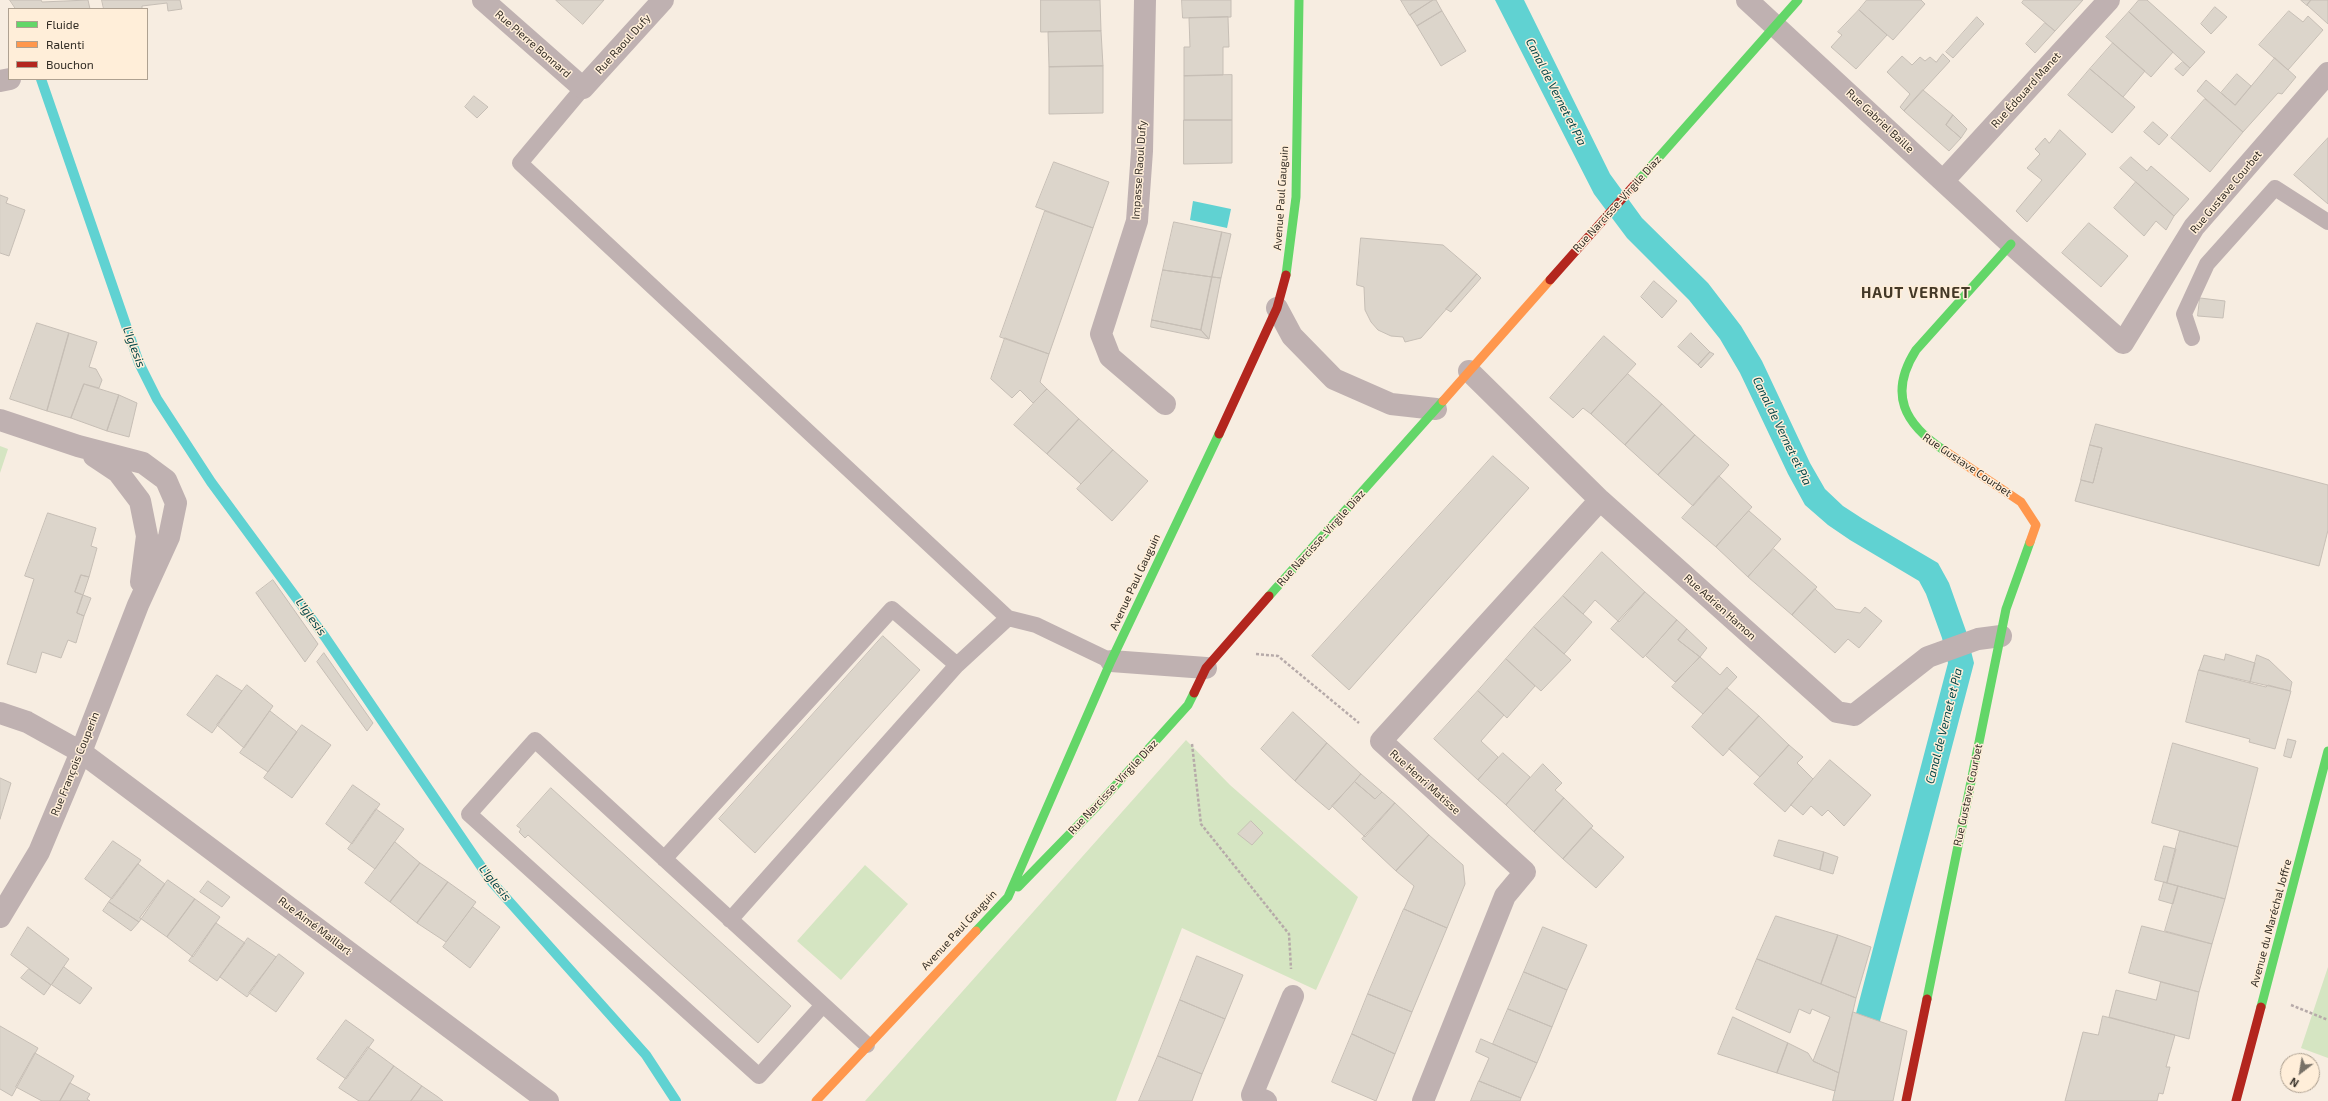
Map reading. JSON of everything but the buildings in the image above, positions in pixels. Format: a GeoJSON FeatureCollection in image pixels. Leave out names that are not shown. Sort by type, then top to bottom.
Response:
{"type":"FeatureCollection","features":[{"type":"Feature","properties":{"kind":"street","name":"Rue Pierre Bonnard"},"geometry":{"type":"LineString","coordinates":[[483,0],[583,88]]}},
{"type":"Feature","properties":{"kind":"street","name":"Rue Raoul Dufy"},"geometry":{"type":"LineString","coordinates":[[583,88],[663,0]]}},
{"type":"Feature","properties":{"kind":"street","name":"Impasse Raoul Dufy"},"geometry":{"type":"LineString","coordinates":[[1145,0],[1142,151],[1137,221],[1101,334],[1110,357],[1165,404]]}},
{"type":"Feature","properties":{"kind":"street","name":"Avenue Paul Gauguin"},"geometry":{"type":"LineString","coordinates":[[816,1101],[867,1045],[1008,897],[1111,661],[1217,439],[1277,308],[1289,263],[1296,197],[1299,0]]}},
{"type":"Feature","properties":{"kind":"street","name":"Rue Gabriel Baille"},"geometry":{"type":"LineString","coordinates":[[1747,0],[1944,180],[2011,244]]}},
{"type":"Feature","properties":{"kind":"street","name":"Rue Narcisse-Virgile Diaz"},"geometry":{"type":"LineString","coordinates":[[1008,897],[1096,807],[1188,705],[1206,668],[1798,0]]}},
{"type":"Feature","properties":{"kind":"street","name":"Rue Édouard Manet"},"geometry":{"type":"LineString","coordinates":[[1944,180],[2109,0]]}},
{"type":"Feature","properties":{"kind":"street","name":"Rue Gustave Courbet"},"geometry":{"type":"LineString","coordinates":[[1906,1101],[2006,609],[2036,525],[2023,503],[1918,431],[1905,410],[1901,390],[1905,368],[1916,350],[2011,244],[2123,343],[2194,227],[2328,73]]}},
{"type":"Feature","properties":{"kind":"street"},"geometry":{"type":"LineString","coordinates":[[1277,308],[1292,336],[1334,379],[1391,404],[1436,409]]}},
{"type":"Feature","properties":{"kind":"street","name":"Rue Adrien Hamon"},"geometry":{"type":"LineString","coordinates":[[1469,371],[1600,500],[1837,712],[1854,714],[1928,657],[1978,639],[2001,636]]}},
{"type":"Feature","properties":{"kind":"street"},"geometry":{"type":"LineString","coordinates":[[0,420],[78,446]]}},
{"type":"Feature","properties":{"kind":"street","name":"Rue François Couperin"},"geometry":{"type":"LineString","coordinates":[[78,446],[118,472],[140,501],[147,536],[138,605]]}},
{"type":"Feature","properties":{"kind":"street","name":"Rue François Couperin"},"geometry":{"type":"LineString","coordinates":[[0,917],[38,852],[81,752],[138,605],[169,537],[176,503],[166,480],[143,463],[78,446]]}},
{"type":"Feature","properties":{"kind":"street","name":"Rue Henri Matisse"},"geometry":{"type":"LineString","coordinates":[[1423,1101],[1505,896],[1525,872],[1381,741],[1600,500]]}},
{"type":"Feature","properties":{"kind":"street"},"geometry":{"type":"LineString","coordinates":[[1111,661],[1206,668]]}},
{"type":"Feature","properties":{"kind":"street","name":"Rue Aimé Maillart"},"geometry":{"type":"LineString","coordinates":[[0,713],[27,722],[81,752],[548,1101]]}},
{"type":"Feature","properties":{"kind":"street","name":"Avenue du Maréchal Joffre"},"geometry":{"type":"LineString","coordinates":[[2236,1101],[2328,752]]}},
{"type":"Feature","properties":{"kind":"street"},"geometry":{"type":"LineString","coordinates":[[1266,1101],[1252,1095],[1293,996]]}},
{"type":"Feature","properties":{"kind":"lane"},"geometry":{"type":"LineString","coordinates":[[583,88],[520,163],[1008,618],[1036,625],[1111,661]]}},
{"type":"Feature","properties":{"kind":"lane"},"geometry":{"type":"LineString","coordinates":[[2192,338],[2184,314],[2207,264],[2275,188],[2328,222]]}},
{"type":"Feature","properties":{"kind":"lane"},"geometry":{"type":"LineString","coordinates":[[664,859],[892,609],[957,665]]}},
{"type":"Feature","properties":{"kind":"lane"},"geometry":{"type":"LineString","coordinates":[[730,920],[957,665],[1008,618]]}},
{"type":"Feature","properties":{"kind":"lane"},"geometry":{"type":"LineString","coordinates":[[823,1005],[759,1076],[469,814],[535,740],[867,1045]]}},
{"type":"Feature","properties":{"kind":"path"},"geometry":{"type":"LineString","coordinates":[[1222,650],[1278,656],[1381,741]]}},
{"type":"Feature","properties":{"kind":"path"},"geometry":{"type":"LineString","coordinates":[[1188,705],[1201,824],[1289,934],[1293,996]]}},
{"type":"Feature","properties":{"kind":"path"},"geometry":{"type":"LineString","coordinates":[[2264,994],[2328,1020]]}},
{"type":"Feature","properties":{"kind":"green space"},"geometry":{"type":"Polygon","coordinates":[[[0,446],[8,449],[0,473],[0,446]]]}},
{"type":"Feature","properties":{"kind":"green space"},"geometry":{"type":"Polygon","coordinates":[[[1186,740],[1230,785],[1358,897],[1316,990],[1182,928],[1116,1101],[865,1101],[1186,740]]]}},
{"type":"Feature","properties":{"kind":"green space"},"geometry":{"type":"Polygon","coordinates":[[[865,865],[908,904],[841,980],[797,941],[865,865]]]}},
{"type":"Feature","properties":{"kind":"green space"},"geometry":{"type":"Polygon","coordinates":[[[2328,967],[2328,1058],[2320,1055],[2320,1053],[2314,1053],[2301,1048],[2328,967]]]}},
{"type":"Feature","properties":{"kind":"water","name":"Canal de Vernet et Pia"},"geometry":{"type":"Polygon","coordinates":[[[1495,0],[1524,0],[1610,174],[1642,218],[1708,283],[1741,326],[1762,361],[1810,463],[1825,489],[1843,506],[1938,563],[1949,583],[1966,631],[1974,663],[1859,1101],[1833,1101],[1948,663],[1942,638],[1926,594],[1919,581],[1850,540],[1828,525],[1805,505],[1788,474],[1740,373],[1720,339],[1689,300],[1627,238],[1594,194],[1495,0]]]}},
{"type":"Feature","properties":{"kind":"water"},"geometry":{"type":"Polygon","coordinates":[[[1193,201],[1231,209],[1227,228],[1190,220],[1193,201]]]}},
{"type":"Feature","properties":{"kind":"waterway","name":"L'Iglesis"},"geometry":{"type":"LineString","coordinates":[[41,80],[139,363],[157,399],[211,482],[325,637],[491,881],[646,1055],[676,1101]]}},
{"type":"Feature","properties":{"kind":"traffic: fast"},"geometry":{"type":"LineString","coordinates":[[1286,275],[1296,197],[1299,0]]}},
{"type":"Feature","properties":{"kind":"traffic: fast"},"geometry":{"type":"LineString","coordinates":[[1637,182],[1798,0]]}},
{"type":"Feature","properties":{"kind":"traffic: fast"},"geometry":{"type":"LineString","coordinates":[[1945,451],[1931,441],[1910,419],[1902,394],[1903,381],[1916,350],[2011,244]]}},
{"type":"Feature","properties":{"kind":"traffic: fast"},"geometry":{"type":"LineString","coordinates":[[1269,596],[1443,401]]}},
{"type":"Feature","properties":{"kind":"traffic: fast"},"geometry":{"type":"LineString","coordinates":[[976,931],[1008,897],[1111,661],[1219,434]]}},
{"type":"Feature","properties":{"kind":"traffic: fast"},"geometry":{"type":"LineString","coordinates":[[1927,999],[2006,609],[2030,542]]}},
{"type":"Feature","properties":{"kind":"traffic: fast"},"geometry":{"type":"LineString","coordinates":[[1018,887],[1096,807],[1188,705],[1194,693]]}},
{"type":"Feature","properties":{"kind":"traffic: fast"},"geometry":{"type":"LineString","coordinates":[[2261,1007],[2328,751]]}},
{"type":"Feature","properties":{"kind":"traffic: slow"},"geometry":{"type":"LineString","coordinates":[[1443,401],[1550,280]]}},
{"type":"Feature","properties":{"kind":"traffic: slow"},"geometry":{"type":"LineString","coordinates":[[1945,451],[2021,502],[2036,525],[2030,542]]}},
{"type":"Feature","properties":{"kind":"traffic: slow"},"geometry":{"type":"LineString","coordinates":[[816,1101],[976,931]]}},
{"type":"Feature","properties":{"kind":"traffic: jam"},"geometry":{"type":"LineString","coordinates":[[1550,280],[1637,182]]}},
{"type":"Feature","properties":{"kind":"traffic: jam"},"geometry":{"type":"LineString","coordinates":[[1219,434],[1277,308],[1286,275]]}},
{"type":"Feature","properties":{"kind":"traffic: jam"},"geometry":{"type":"LineString","coordinates":[[1194,693],[1206,668],[1269,596]]}},
{"type":"Feature","properties":{"kind":"traffic: jam"},"geometry":{"type":"LineString","coordinates":[[1906,1101],[1927,999]]}},
{"type":"Feature","properties":{"kind":"traffic: jam"},"geometry":{"type":"LineString","coordinates":[[2236,1101],[2261,1007]]}},
{"type":"Feature","properties":{"kind":"district","name":"HAUT VERNET"},"geometry":{"type":"Point","coordinates":[1916,293]}}]}
